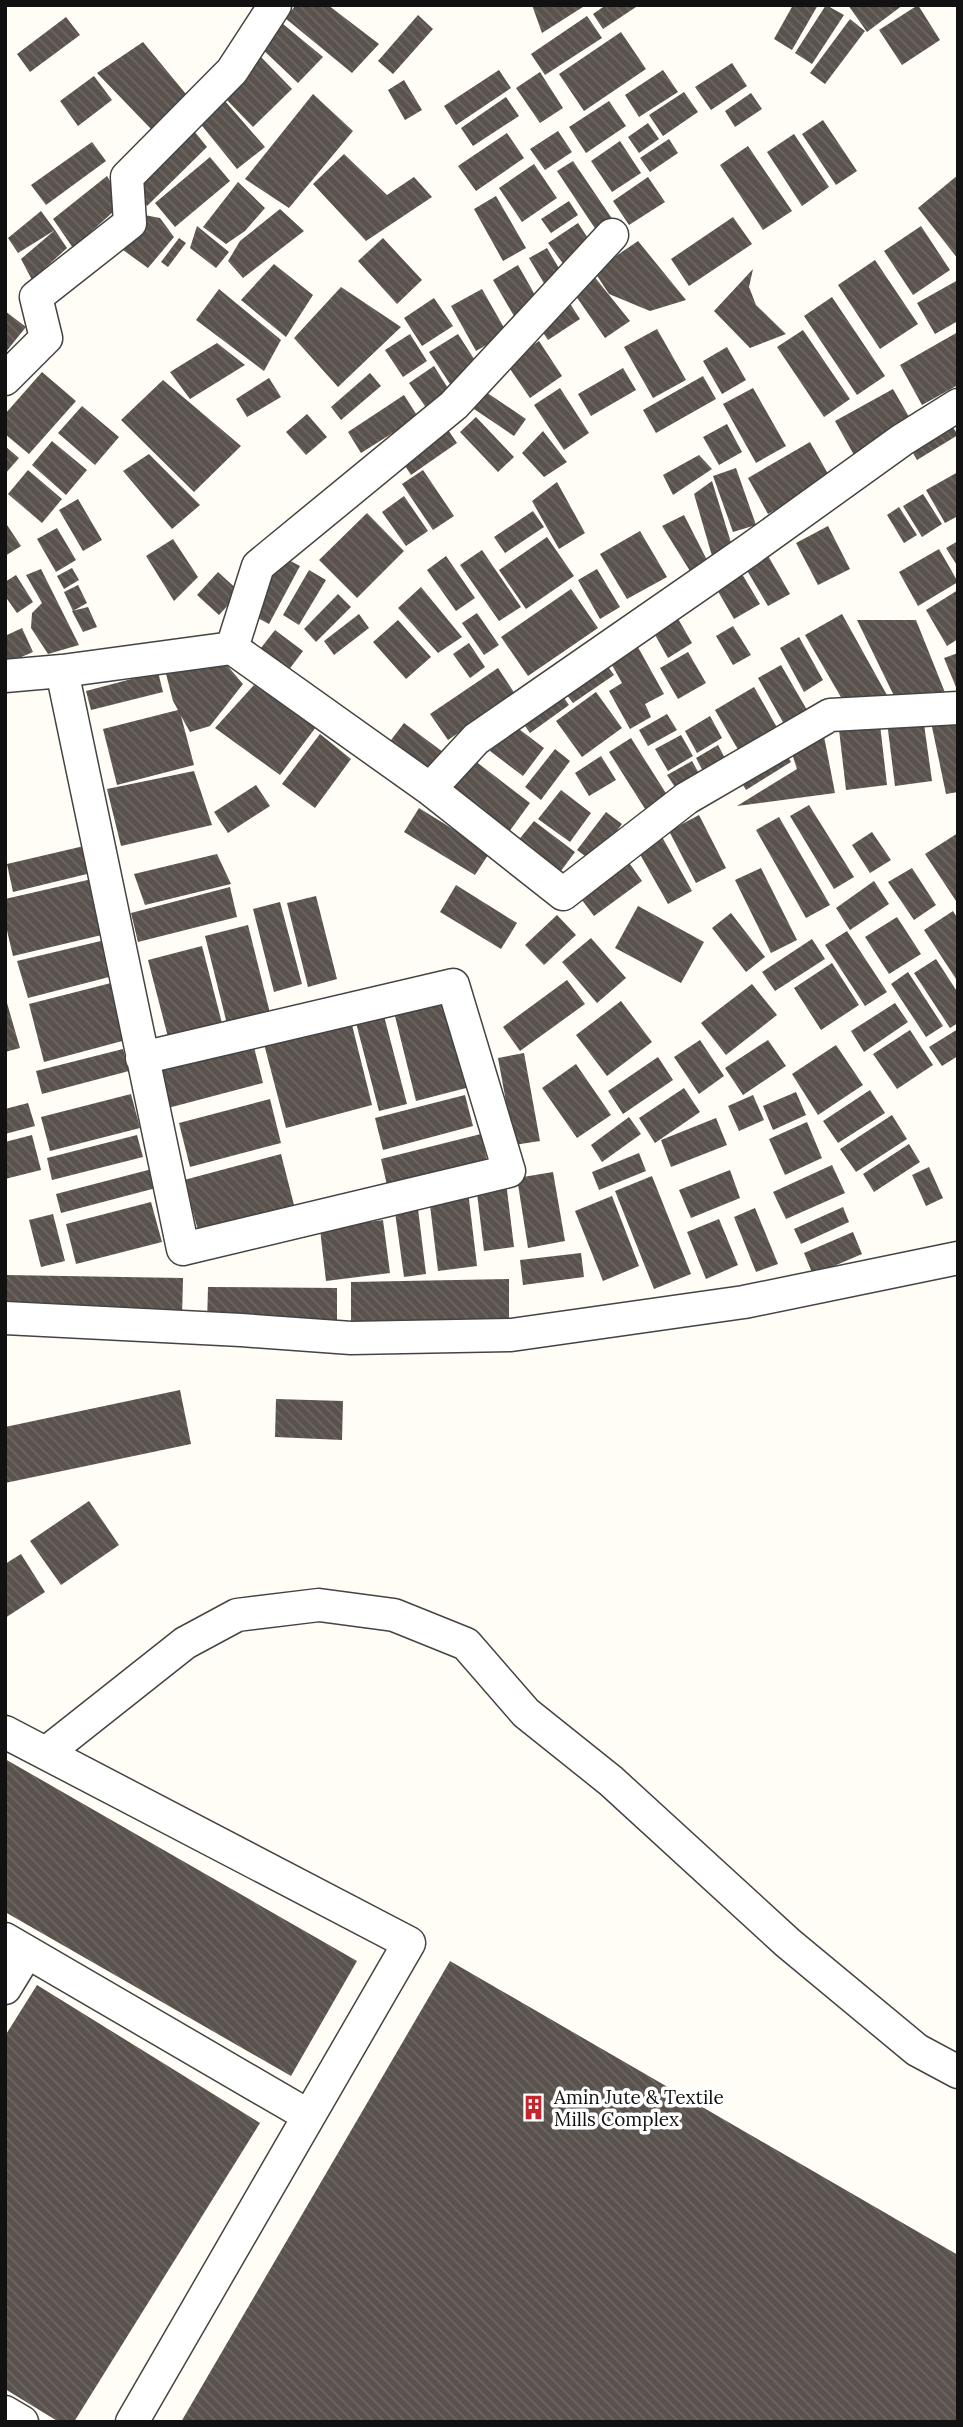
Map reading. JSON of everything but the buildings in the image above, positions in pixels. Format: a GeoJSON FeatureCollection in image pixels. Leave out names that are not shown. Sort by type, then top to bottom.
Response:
{"type":"FeatureCollection","features":[{"type":"Feature","properties":{"kind":"street"},"geometry":{"type":"LineString","coordinates":[[5,379],[46,338],[36,297],[130,223],[127,177],[232,71],[275,5]]}},
{"type":"Feature","properties":{"kind":"street"},"geometry":{"type":"LineString","coordinates":[[232,648],[258,566],[454,405],[612,235]]}},
{"type":"Feature","properties":{"kind":"street"},"geometry":{"type":"LineString","coordinates":[[430,789],[476,739],[749,550],[902,440],[958,405]]}},
{"type":"Feature","properties":{"kind":"street"},"geometry":{"type":"LineString","coordinates":[[5,676],[232,648],[430,789],[563,894],[687,798],[830,715],[958,708]]}},
{"type":"Feature","properties":{"kind":"street"},"geometry":{"type":"LineString","coordinates":[[62,671],[142,1058],[183,1249],[509,1171],[453,985],[142,1058]]}},
{"type":"Feature","properties":{"kind":"street"},"geometry":{"type":"LineString","coordinates":[[5,1318],[351,1338],[510,1335],[744,1302],[958,1258]]}},
{"type":"Feature","properties":{"kind":"street"},"geometry":{"type":"LineString","coordinates":[[46,1753],[185,1643],[237,1615],[319,1605],[394,1615],[466,1644],[526,1713],[611,1782],[788,1943],[917,2050],[958,2072]]}},
{"type":"Feature","properties":{"kind":"street"},"geometry":{"type":"LineString","coordinates":[[5,1732],[409,1943],[132,2422]]}},
{"type":"Feature","properties":{"kind":"street"},"geometry":{"type":"LineString","coordinates":[[5,1988],[16,1946],[309,2116]]}},
{"type":"Feature","properties":{"kind":"street"},"geometry":{"type":"LineString","coordinates":[[5,2412],[22,2422]]}},
{"type":"Feature","properties":{"kind":"place","name":"Amin Jute & Textile Mills Complex"},"geometry":{"type":"Point","coordinates":[534,2108]}}]}
